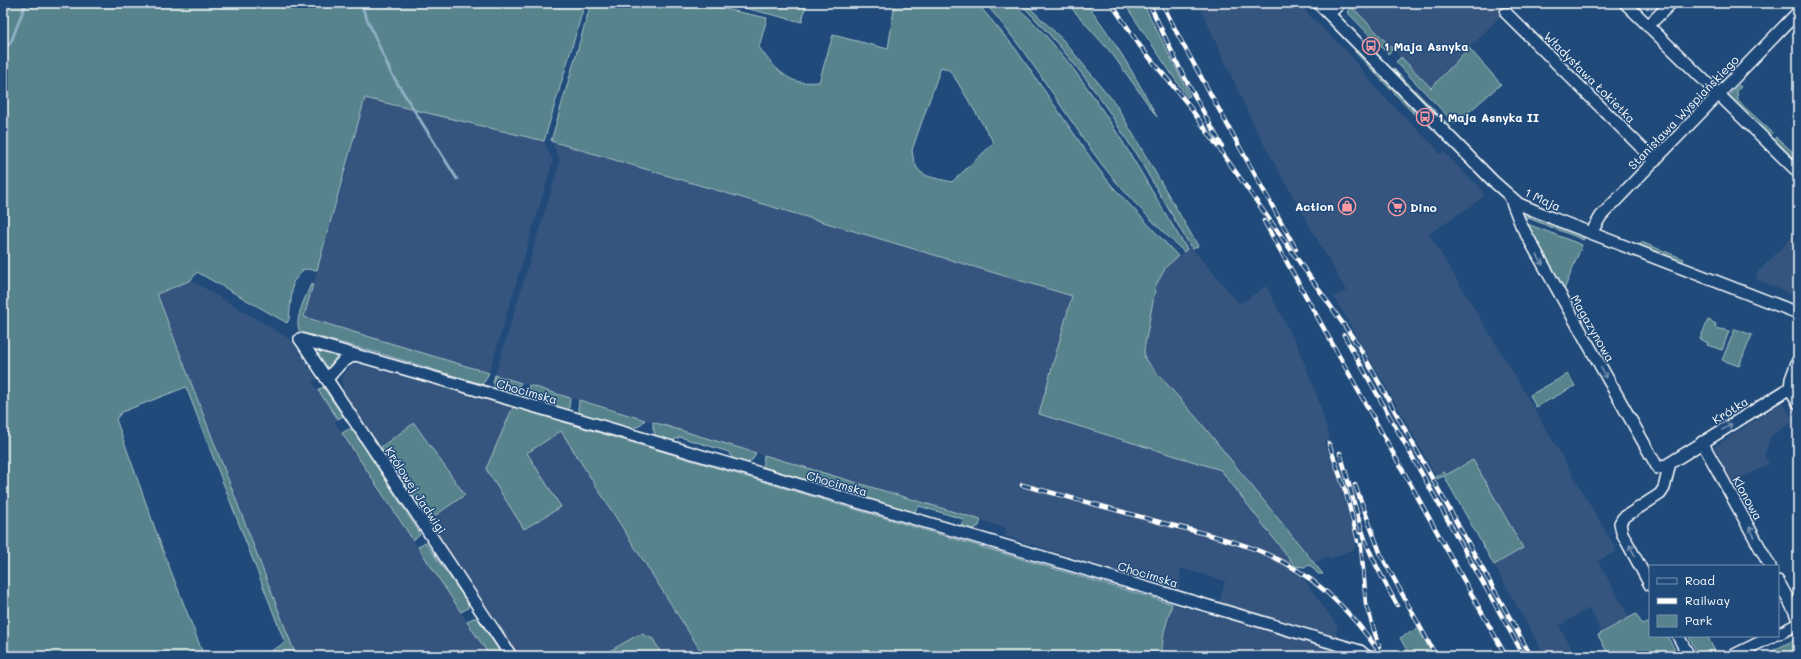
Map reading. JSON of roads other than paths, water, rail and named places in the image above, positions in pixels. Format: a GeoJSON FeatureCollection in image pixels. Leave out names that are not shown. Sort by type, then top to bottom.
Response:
{"type":"FeatureCollection","features":[{"type":"Feature","properties":{"kind":"street","name":"1 Maja"},"geometry":{"type":"LineString","coordinates":[[1318,3],[1510,197],[1533,211],[1798,313]]}},
{"type":"Feature","properties":{"kind":"street"},"geometry":{"type":"LineString","coordinates":[[1329,14],[1340,3]]}},
{"type":"Feature","properties":{"kind":"street"},"geometry":{"type":"LineString","coordinates":[[1625,3],[1718,96],[1798,172]]}},
{"type":"Feature","properties":{"kind":"street"},"geometry":{"type":"LineString","coordinates":[[1648,26],[1670,3]]}},
{"type":"Feature","properties":{"kind":"street","name":"Stanisława Wyspiańskiego"},"geometry":{"type":"LineString","coordinates":[[1591,233],[1600,217],[1798,12]]}},
{"type":"Feature","properties":{"kind":"street","name":"Władysława Łokietka"},"geometry":{"type":"LineString","coordinates":[[1506,13],[1655,161]]}},
{"type":"Feature","properties":{"kind":"street","name":"Magazynowa"},"geometry":{"type":"LineString","coordinates":[[1510,197],[1521,225],[1660,469]]}},
{"type":"Feature","properties":{"kind":"street","name":"Chocimska"},"geometry":{"type":"LineString","coordinates":[[300,339],[1360,651],[1366,656]]}},
{"type":"Feature","properties":{"kind":"street","name":"Królowej Jadwigi"},"geometry":{"type":"LineString","coordinates":[[300,339],[511,656]]}},
{"type":"Feature","properties":{"kind":"street"},"geometry":{"type":"LineString","coordinates":[[327,379],[341,363],[354,354]]}},
{"type":"Feature","properties":{"kind":"street"},"geometry":{"type":"LineString","coordinates":[[1798,360],[1790,388],[1798,402]]}},
{"type":"Feature","properties":{"kind":"street","name":"Krótka"},"geometry":{"type":"LineString","coordinates":[[1660,469],[1790,388]]}},
{"type":"Feature","properties":{"kind":"street","name":"Klonowa"},"geometry":{"type":"LineString","coordinates":[[1702,442],[1769,565]]}},
{"type":"Feature","properties":{"kind":"street"},"geometry":{"type":"LineString","coordinates":[[1649,583],[1622,533],[1620,523],[1623,518],[1660,494],[1664,488],[1670,463]]}},
{"type":"Feature","properties":{"kind":"street"},"geometry":{"type":"LineString","coordinates":[[1779,582],[1795,612],[1798,622],[1779,633]]}},
{"type":"Feature","properties":{"kind":"street"},"geometry":{"type":"LineString","coordinates":[[1679,637],[1689,656]]}},
{"type":"Feature","properties":{"kind":"street"},"geometry":{"type":"LineString","coordinates":[[1732,656],[1771,637]]}},
{"type":"Feature","properties":{"kind":"waterway"},"geometry":{"type":"LineString","coordinates":[[3,50],[11,42],[26,3]]}},
{"type":"Feature","properties":{"kind":"waterway"},"geometry":{"type":"LineString","coordinates":[[360,3],[391,73],[457,179]]}},
{"type":"Feature","properties":{"kind":"railway"},"geometry":{"type":"LineString","coordinates":[[1111,3],[1140,46],[1187,103],[1358,345],[1531,656]]}},
{"type":"Feature","properties":{"kind":"railway"},"geometry":{"type":"LineString","coordinates":[[1149,3],[1180,69],[1222,146]]}},
{"type":"Feature","properties":{"kind":"railway"},"geometry":{"type":"LineString","coordinates":[[1162,3],[1179,37],[1296,249]]}},
{"type":"Feature","properties":{"kind":"railway"},"geometry":{"type":"LineString","coordinates":[[1264,221],[1506,656]]}},
{"type":"Feature","properties":{"kind":"railway"},"geometry":{"type":"LineString","coordinates":[[1344,335],[1524,656]]}},
{"type":"Feature","properties":{"kind":"railway"},"geometry":{"type":"LineString","coordinates":[[1329,444],[1346,493],[1358,541]]}},
{"type":"Feature","properties":{"kind":"railway"},"geometry":{"type":"LineString","coordinates":[[1340,453],[1368,548],[1397,605]]}},
{"type":"Feature","properties":{"kind":"railway"},"geometry":{"type":"LineString","coordinates":[[1022,485],[1222,538],[1276,558],[1312,580],[1328,593],[1357,623],[1382,656]]}},
{"type":"Feature","properties":{"kind":"railway"},"geometry":{"type":"LineString","coordinates":[[1355,485],[1381,555],[1436,656]]}},
{"type":"Feature","properties":{"kind":"railway"},"geometry":{"type":"LineString","coordinates":[[1360,534],[1366,604],[1379,646]]}},
{"type":"Feature","properties":{"kind":"place","name":"1 Maja Asnyka"},"geometry":{"type":"Point","coordinates":[1371,46]}},
{"type":"Feature","properties":{"kind":"place","name":"1 Maja Asnyka II"},"geometry":{"type":"Point","coordinates":[1425,117]}},
{"type":"Feature","properties":{"kind":"place","name":"Action"},"geometry":{"type":"Point","coordinates":[1347,206]}},
{"type":"Feature","properties":{"kind":"place","name":"Dino"},"geometry":{"type":"Point","coordinates":[1397,207]}}]}
